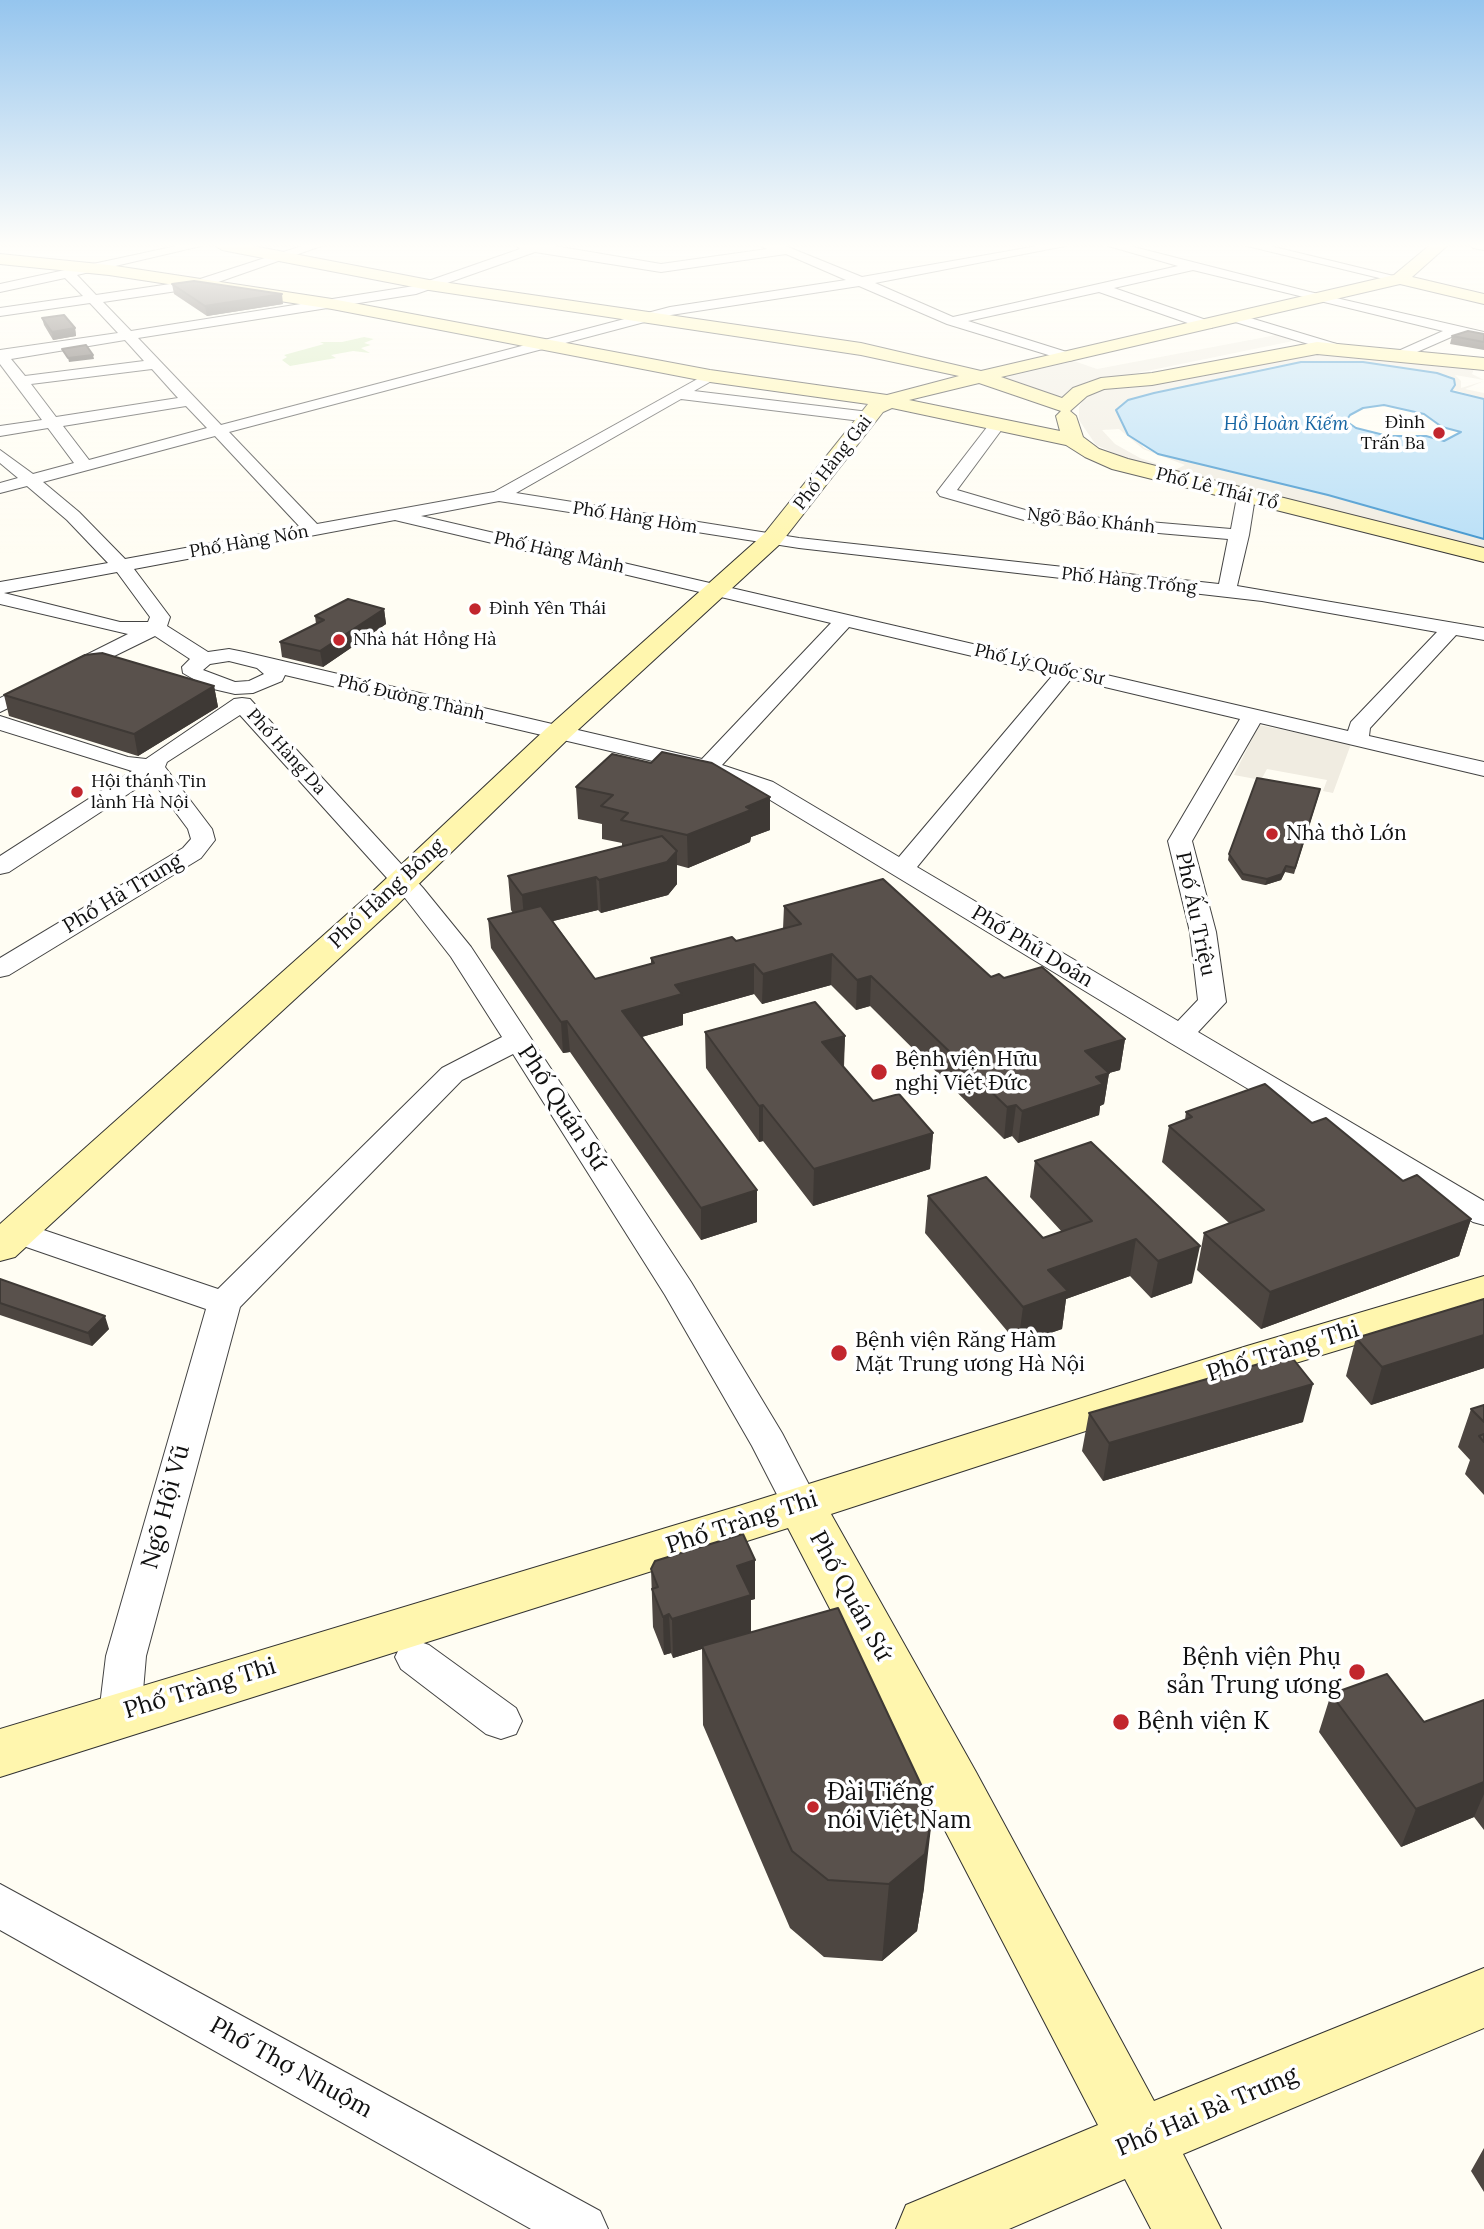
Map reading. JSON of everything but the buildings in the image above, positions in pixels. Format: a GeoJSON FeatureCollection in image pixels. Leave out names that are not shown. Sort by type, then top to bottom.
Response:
{"type":"FeatureCollection","features":[{"type":"Feature","properties":{"kind":"street"},"geometry":{"type":"LineString","coordinates":[[1,356],[49,349]]}},
{"type":"Feature","properties":{"kind":"street"},"geometry":{"type":"LineString","coordinates":[[144,349],[314,531]]}},
{"type":"Feature","properties":{"kind":"street"},"geometry":{"type":"LineString","coordinates":[[0,488],[533,349]]}},
{"type":"Feature","properties":{"kind":"street","name":"Phố Lê Thái Tổ"},"geometry":{"type":"LineString","coordinates":[[577,349],[710,376],[887,401],[1073,440],[1092,453],[1120,464],[1484,555]]}},
{"type":"Feature","properties":{"kind":"street"},"geometry":{"type":"LineString","coordinates":[[861,349],[983,377],[1065,406]]}},
{"type":"Feature","properties":{"kind":"street"},"geometry":{"type":"LineString","coordinates":[[1042,349],[1068,357]]}},
{"type":"Feature","properties":{"kind":"street","name":"Phố Hàng Gai"},"geometry":{"type":"LineString","coordinates":[[772,539],[869,417],[887,401],[905,394],[1103,349]]}},
{"type":"Feature","properties":{"kind":"street"},"geometry":{"type":"LineString","coordinates":[[1065,406],[1080,392],[1101,384],[1152,379],[1318,349]]}},
{"type":"Feature","properties":{"kind":"street"},"geometry":{"type":"LineString","coordinates":[[1345,349],[1484,364]]}},
{"type":"Feature","properties":{"kind":"street"},"geometry":{"type":"LineString","coordinates":[[1401,355],[1414,349]]}},
{"type":"Feature","properties":{"kind":"street"},"geometry":{"type":"LineString","coordinates":[[1,356],[85,466]]}},
{"type":"Feature","properties":{"kind":"street"},"geometry":{"type":"LineString","coordinates":[[22,381],[158,364]]}},
{"type":"Feature","properties":{"kind":"street"},"geometry":{"type":"LineString","coordinates":[[499,496],[710,376]]}},
{"type":"Feature","properties":{"kind":"street"},"geometry":{"type":"LineString","coordinates":[[679,394],[869,417]]}},
{"type":"Feature","properties":{"kind":"street"},"geometry":{"type":"LineString","coordinates":[[0,431],[52,423],[132,403],[192,400]]}},
{"type":"Feature","properties":{"kind":"street"},"geometry":{"type":"LineString","coordinates":[[1065,406],[1073,440]]}},
{"type":"Feature","properties":{"kind":"street","name":"Ngõ Bảo Khánh"},"geometry":{"type":"LineString","coordinates":[[997,425],[946,492],[1031,517],[1240,534]]}},
{"type":"Feature","properties":{"kind":"street"},"geometry":{"type":"LineString","coordinates":[[0,455],[73,516],[119,565],[160,617],[156,628],[0,706]]}},
{"type":"Feature","properties":{"kind":"street","name":"Phố Hàng Nón"},"geometry":{"type":"LineString","coordinates":[[0,588],[499,496]]}},
{"type":"Feature","properties":{"kind":"street","name":"Phố Hàng Hòm"},"geometry":{"type":"LineString","coordinates":[[499,496],[772,539]]}},
{"type":"Feature","properties":{"kind":"street"},"geometry":{"type":"LineString","coordinates":[[1227,591],[1246,497]]}},
{"type":"Feature","properties":{"kind":"street","name":"Phố Hàng Mành"},"geometry":{"type":"LineString","coordinates":[[399,516],[720,589]]}},
{"type":"Feature","properties":{"kind":"street","name":"Phố Hàng Bông"},"geometry":{"type":"LineString","coordinates":[[9,1240],[404,882],[558,733],[720,589],[772,539]]}},
{"type":"Feature","properties":{"kind":"street","name":"Phố Hàng Trống"},"geometry":{"type":"LineString","coordinates":[[772,539],[1227,591],[1330,605],[1484,634]]}},
{"type":"Feature","properties":{"kind":"street","name":"Phố Lý Quốc Sư"},"geometry":{"type":"LineString","coordinates":[[720,589],[1484,769]]}},
{"type":"Feature","properties":{"kind":"street"},"geometry":{"type":"LineString","coordinates":[[0,598],[120,628],[156,628],[204,659],[192,667],[193,673],[216,684],[235,688],[253,687],[275,677],[274,672],[264,664]]}},
{"type":"Feature","properties":{"kind":"street"},"geometry":{"type":"LineString","coordinates":[[707,767],[846,619]]}},
{"type":"Feature","properties":{"kind":"street"},"geometry":{"type":"LineString","coordinates":[[1358,738],[1359,727],[1452,628]]}},
{"type":"Feature","properties":{"kind":"street","name":"Phố Đường Thành"},"geometry":{"type":"LineString","coordinates":[[204,659],[229,655],[558,733]]}},
{"type":"Feature","properties":{"kind":"street"},"geometry":{"type":"LineString","coordinates":[[903,868],[1066,672]]}},
{"type":"Feature","properties":{"kind":"street","name":"Phố Hàng Da"},"geometry":{"type":"LineString","coordinates":[[0,867],[153,767],[157,759],[243,704],[404,882]]}},
{"type":"Feature","properties":{"kind":"street","name":"Phố Ấu Triệu"},"geometry":{"type":"LineString","coordinates":[[1180,1036],[1212,1002],[1203,932],[1180,841],[1254,714]]}},
{"type":"Feature","properties":{"kind":"street"},"geometry":{"type":"LineString","coordinates":[[0,723],[125,764],[153,767]]}},
{"type":"Feature","properties":{"kind":"street","name":"Phố Phủ Doãn"},"geometry":{"type":"LineString","coordinates":[[558,733],[707,767],[765,787],[1180,1036],[1289,1096],[1484,1215]]}},
{"type":"Feature","properties":{"kind":"street","name":"Phố Hà Trung"},"geometry":{"type":"LineString","coordinates":[[0,969],[192,853],[203,840],[200,829],[153,767]]}},
{"type":"Feature","properties":{"kind":"street","name":"Phố Quán Sứ"},"geometry":{"type":"LineString","coordinates":[[404,882],[462,953],[679,1290],[769,1443],[956,1790],[1187,2229]]}},
{"type":"Feature","properties":{"kind":"street","name":"Ngõ Hội Vũ"},"geometry":{"type":"LineString","coordinates":[[120,1714],[126,1656],[224,1303],[452,1074],[518,1040]]}},
{"type":"Feature","properties":{"kind":"street"},"geometry":{"type":"LineString","coordinates":[[9,1240],[224,1303]]}},
{"type":"Feature","properties":{"kind":"street","name":"Phố Tràng Thi"},"geometry":{"type":"LineString","coordinates":[[0,1753],[1263,1357],[1484,1291]]}},
{"type":"Feature","properties":{"kind":"street"},"geometry":{"type":"LineString","coordinates":[[415,1657],[500,1721]]}},
{"type":"Feature","properties":{"kind":"street","name":"Phố Thợ Nhuộm"},"geometry":{"type":"LineString","coordinates":[[0,1906],[582,2229]]}},
{"type":"Feature","properties":{"kind":"street","name":"Phố Hai Bà Trưng"},"geometry":{"type":"LineString","coordinates":[[930,2229],[1306,2069],[1484,1998]]}},
{"type":"Feature","properties":{"kind":"green space"},"geometry":{"type":"Polygon","coordinates":[[[306,349],[363,349],[370,353],[353,351],[331,355],[336,358],[290,366],[282,360],[287,357],[284,355],[306,349]]]}},
{"type":"Feature","properties":{"kind":"shaded area"},"geometry":{"type":"Polygon","coordinates":[[[1202,349],[1254,349],[1103,380],[1064,396],[1053,396],[1003,378],[1074,361],[1097,369],[1202,349]]]}},
{"type":"Feature","properties":{"kind":"shaded area"},"geometry":{"type":"Polygon","coordinates":[[[1324,352],[1484,367],[1484,370],[1474,369],[1472,374],[1484,380],[1455,375],[1461,381],[1461,388],[1484,381],[1465,389],[1484,393],[1484,399],[1451,389],[1450,376],[1363,362],[1324,361],[1275,366],[1154,393],[1121,404],[1116,410],[1144,448],[1158,454],[1328,495],[1484,539],[1484,550],[1147,468],[1096,445],[1079,420],[1079,407],[1083,400],[1099,389],[1324,352]],[[1119,429],[1102,430],[1115,444],[1140,458],[1175,470],[1185,465],[1143,449],[1119,429]]]}},
{"type":"Feature","properties":{"kind":"shaded area"},"geometry":{"type":"Polygon","coordinates":[[[1259,725],[1351,744],[1333,793],[1323,791],[1327,780],[1267,769],[1261,780],[1234,775],[1259,725]]]}},
{"type":"Feature","properties":{"kind":"water","name":"Hồ Hoàn Kiếm"},"geometry":{"type":"Polygon","coordinates":[[[1301,362],[1363,362],[1437,373],[1454,379],[1455,385],[1451,391],[1484,399],[1484,539],[1328,495],[1158,454],[1128,435],[1116,410],[1128,400],[1301,362]],[[1384,405],[1363,408],[1350,415],[1346,421],[1356,428],[1388,436],[1426,436],[1444,441],[1461,432],[1442,427],[1424,414],[1384,405]]]}},
{"type":"Feature","properties":{"kind":"place","name":"Đình Trấn Ba"},"geometry":{"type":"Point","coordinates":[1439,433]}},
{"type":"Feature","properties":{"kind":"place","name":"Đình Yên Thái"},"geometry":{"type":"Point","coordinates":[475,609]}},
{"type":"Feature","properties":{"kind":"place","name":"Nhà hát Hồng Hà"},"geometry":{"type":"Point","coordinates":[339,640]}},
{"type":"Feature","properties":{"kind":"place","name":"Hội thánh Tin lành Hà Nội"},"geometry":{"type":"Point","coordinates":[77,792]}},
{"type":"Feature","properties":{"kind":"place","name":"Nhà thờ Lớn"},"geometry":{"type":"Point","coordinates":[1272,834]}},
{"type":"Feature","properties":{"kind":"place","name":"Bệnh viện Hữu nghị Việt Đức"},"geometry":{"type":"Point","coordinates":[879,1072]}},
{"type":"Feature","properties":{"kind":"place","name":"Bệnh viện Răng Hàm Mặt Trung ương Hà Nội"},"geometry":{"type":"Point","coordinates":[839,1353]}},
{"type":"Feature","properties":{"kind":"place","name":"Bệnh viện Phụ sản Trung ương"},"geometry":{"type":"Point","coordinates":[1357,1672]}},
{"type":"Feature","properties":{"kind":"place","name":"Bệnh viện K"},"geometry":{"type":"Point","coordinates":[1121,1722]}},
{"type":"Feature","properties":{"kind":"place","name":"Đài Tiếng nói Việt Nam"},"geometry":{"type":"Point","coordinates":[813,1807]}}]}
